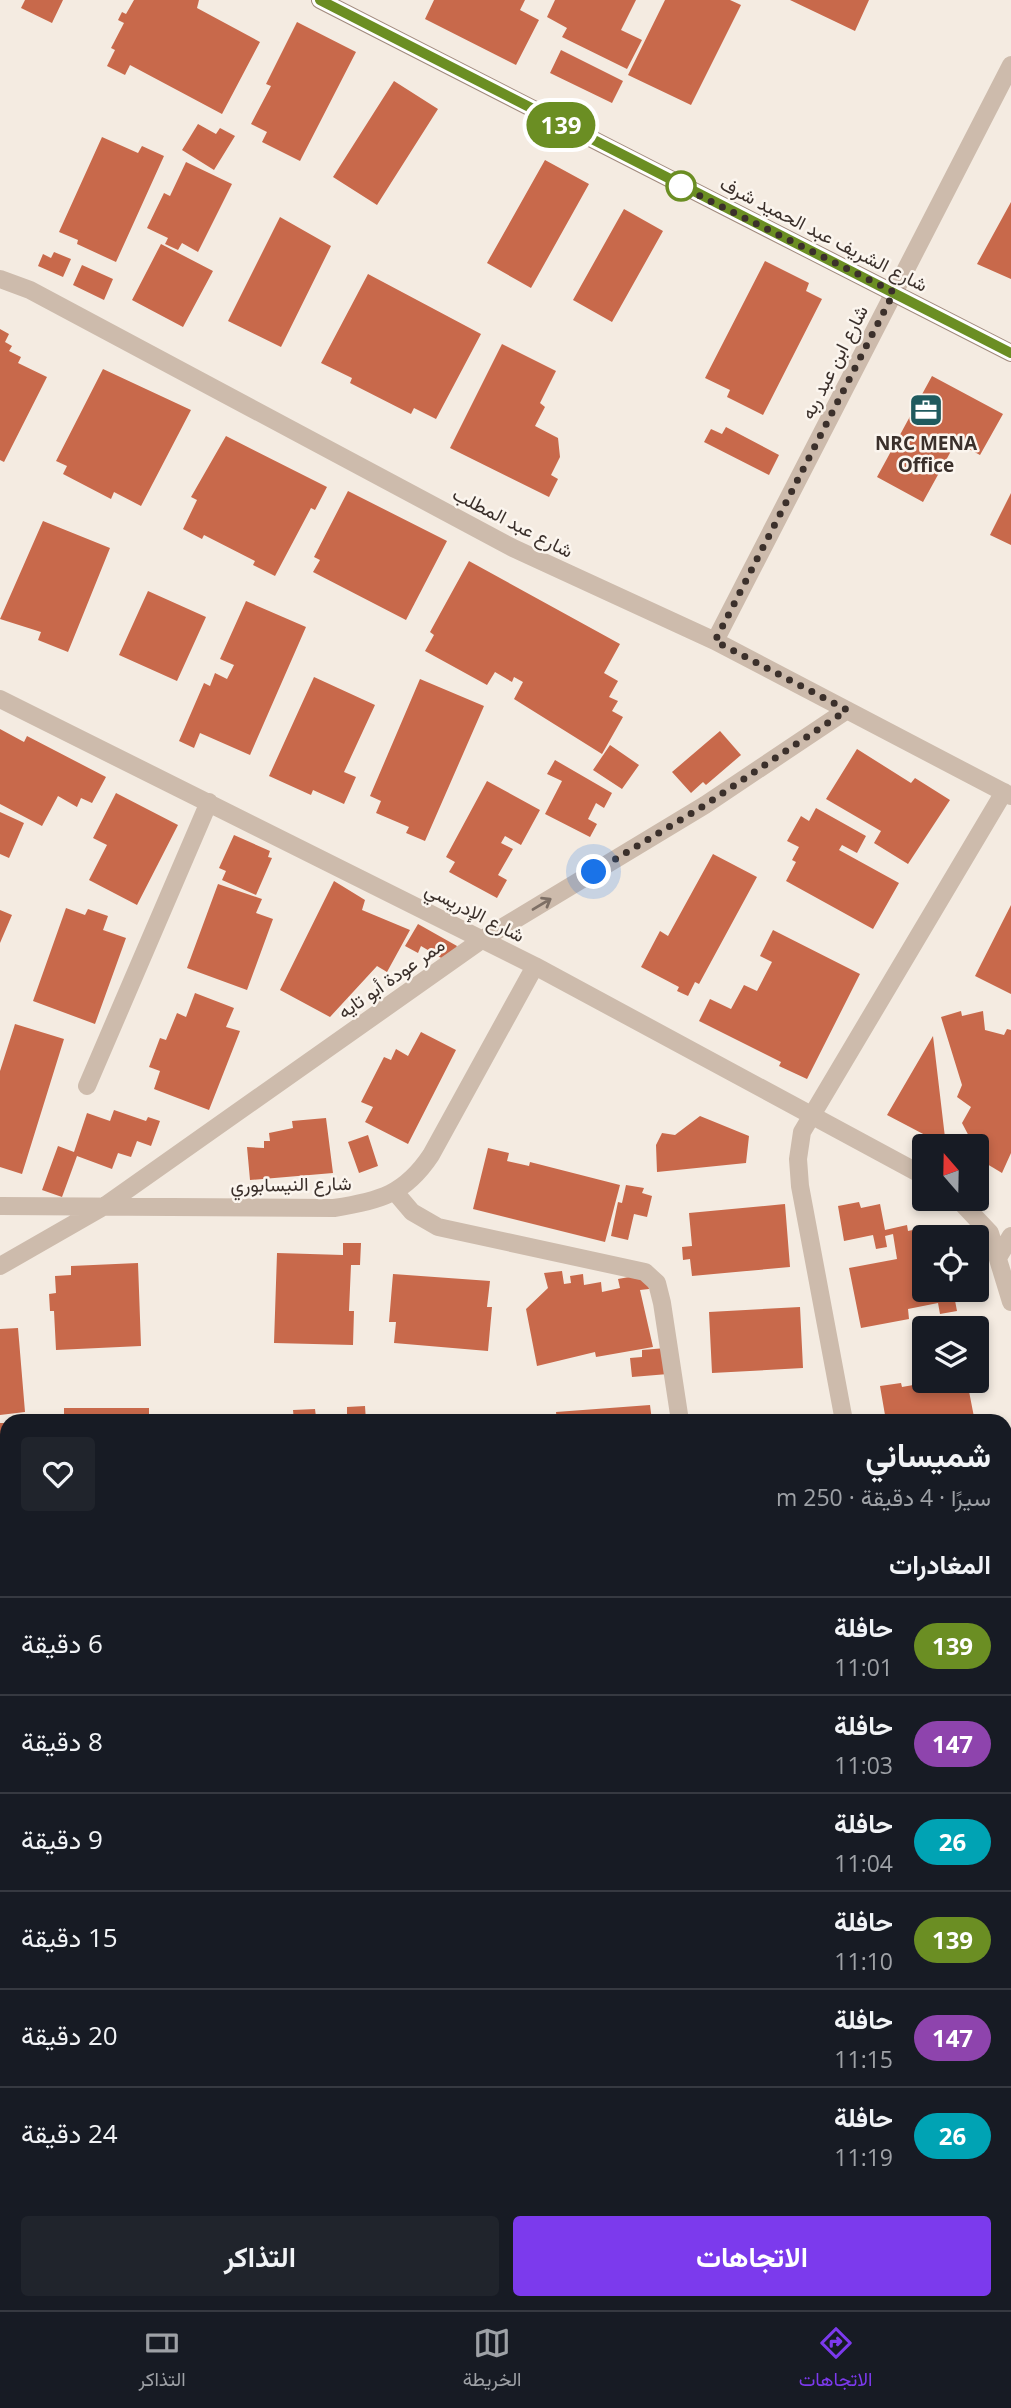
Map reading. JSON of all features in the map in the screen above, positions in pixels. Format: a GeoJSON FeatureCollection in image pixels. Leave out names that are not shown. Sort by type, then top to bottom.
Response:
{"type":"FeatureCollection","features":[{"type":"Feature","properties":{"kind":"street","name":"شارع الشريف عبد الحميد شرف"},"geometry":{"type":"LineString","coordinates":[[320,0],[1011,353]]}},
{"type":"Feature","properties":{"kind":"street","name":"شارع ابن عبد ربه"},"geometry":{"type":"LineString","coordinates":[[715,641],[1011,65]]}},
{"type":"Feature","properties":{"kind":"street","name":"شارع عبد المطلب"},"geometry":{"type":"LineString","coordinates":[[0,279],[30,290],[513,548],[715,641],[1008,794]]}},
{"type":"Feature","properties":{"kind":"street","name":"شارع الإدريسي"},"geometry":{"type":"LineString","coordinates":[[0,699],[483,939],[912,1169]]}},
{"type":"Feature","properties":{"kind":"street","name":"ممر عودة أبو تايه"},"geometry":{"type":"LineString","coordinates":[[0,1266],[103,1207],[483,939],[705,805],[847,710]]}},
{"type":"Feature","properties":{"kind":"street"},"geometry":{"type":"LineString","coordinates":[[843,1414],[800,1186],[798,1159],[802,1132],[811,1113],[1008,794]]}},
{"type":"Feature","properties":{"kind":"street"},"geometry":{"type":"LineString","coordinates":[[87,1086],[209,802]]}},
{"type":"Feature","properties":{"kind":"street","name":"شارع النيسابوري"},"geometry":{"type":"LineString","coordinates":[[0,1206],[334,1208],[369,1203],[395,1192],[416,1177],[431,1155],[535,966]]}},
{"type":"Feature","properties":{"kind":"street"},"geometry":{"type":"LineString","coordinates":[[395,1192],[412,1212],[438,1227],[645,1272],[657,1283],[662,1303],[679,1414]]}},
{"type":"Feature","properties":{"kind":"street"},"geometry":{"type":"LineString","coordinates":[[969,1211],[990,1233],[1011,1302]]}},
{"type":"Feature","properties":{"kind":"street"},"geometry":{"type":"LineString","coordinates":[[999,1256],[1011,1237]]}},
{"type":"Feature","properties":{"kind":"building"},"geometry":{"type":"Polygon","coordinates":[[[25,0],[63,0],[52,23],[21,8],[25,0]]]}},
{"type":"Feature","properties":{"kind":"building"},"geometry":{"type":"Polygon","coordinates":[[[134,0],[199,0],[197,8],[260,42],[222,114],[130,65],[125,75],[107,66],[115,50],[111,48],[124,23],[118,20],[122,12],[126,14],[134,0]]]}},
{"type":"Feature","properties":{"kind":"building"},"geometry":{"type":"Polygon","coordinates":[[[434,0],[525,0],[520,10],[539,20],[516,65],[425,19],[434,0]]]}},
{"type":"Feature","properties":{"kind":"building"},"geometry":{"type":"Polygon","coordinates":[[[555,0],[636,0],[621,30],[642,40],[627,69],[562,37],[567,28],[547,17],[555,0]]]}},
{"type":"Feature","properties":{"kind":"building"},"geometry":{"type":"Polygon","coordinates":[[[665,0],[730,0],[741,5],[691,105],[628,75],[665,0]]]}},
{"type":"Feature","properties":{"kind":"building"},"geometry":{"type":"Polygon","coordinates":[[[790,0],[869,0],[855,31],[790,0]]]}},
{"type":"Feature","properties":{"kind":"building"},"geometry":{"type":"Polygon","coordinates":[[[297,22],[356,52],[300,161],[262,142],[267,132],[251,124],[271,86],[266,84],[297,22]]]}},
{"type":"Feature","properties":{"kind":"building"},"geometry":{"type":"Polygon","coordinates":[[[561,50],[623,81],[612,103],[550,73],[561,50]]]}},
{"type":"Feature","properties":{"kind":"building"},"geometry":{"type":"Polygon","coordinates":[[[394,81],[438,109],[377,205],[333,177],[394,81]]]}},
{"type":"Feature","properties":{"kind":"building"},"geometry":{"type":"Polygon","coordinates":[[[198,124],[216,134],[220,128],[235,136],[214,170],[182,150],[198,124]]]}},
{"type":"Feature","properties":{"kind":"building"},"geometry":{"type":"Polygon","coordinates":[[[102,137],[138,153],[142,146],[164,156],[116,262],[77,244],[78,240],[59,232],[102,137]]]}},
{"type":"Feature","properties":{"kind":"building"},"geometry":{"type":"Polygon","coordinates":[[[545,160],[589,184],[531,288],[487,263],[545,160]]]}},
{"type":"Feature","properties":{"kind":"building"},"geometry":{"type":"Polygon","coordinates":[[[186,162],[232,184],[198,252],[182,243],[178,250],[165,244],[168,238],[147,228],[164,193],[170,196],[186,162]]]}},
{"type":"Feature","properties":{"kind":"building"},"geometry":{"type":"Polygon","coordinates":[[[1011,202],[1011,279],[977,264],[1011,202]]]}},
{"type":"Feature","properties":{"kind":"building"},"geometry":{"type":"Polygon","coordinates":[[[624,209],[663,231],[612,322],[573,300],[624,209]]]}},
{"type":"Feature","properties":{"kind":"building"},"geometry":{"type":"Polygon","coordinates":[[[280,217],[331,246],[281,347],[228,321],[280,217]]]}},
{"type":"Feature","properties":{"kind":"building"},"geometry":{"type":"Polygon","coordinates":[[[161,244],[213,271],[183,327],[132,300],[161,244]]]}},
{"type":"Feature","properties":{"kind":"building"},"geometry":{"type":"Polygon","coordinates":[[[54,252],[71,259],[63,277],[38,266],[43,254],[51,258],[54,252]]]}},
{"type":"Feature","properties":{"kind":"building"},"geometry":{"type":"Polygon","coordinates":[[[765,261],[809,283],[806,291],[822,299],[763,415],[727,397],[730,390],[705,378],[765,261]]]}},
{"type":"Feature","properties":{"kind":"building"},"geometry":{"type":"Polygon","coordinates":[[[82,265],[113,279],[104,300],[73,285],[82,265]]]}},
{"type":"Feature","properties":{"kind":"building"},"geometry":{"type":"Polygon","coordinates":[[[368,274],[481,334],[436,419],[414,408],[411,414],[350,383],[352,378],[321,363],[368,274]]]}},
{"type":"Feature","properties":{"kind":"building"},"geometry":{"type":"Polygon","coordinates":[[[0,329],[9,334],[5,342],[12,346],[9,351],[21,357],[18,363],[47,377],[4,462],[0,460],[0,329]]]}},
{"type":"Feature","properties":{"kind":"building"},"geometry":{"type":"Polygon","coordinates":[[[502,344],[556,371],[540,403],[545,407],[535,426],[558,438],[560,457],[551,475],[558,479],[549,497],[450,448],[502,344]]]}},
{"type":"Feature","properties":{"kind":"building"},"geometry":{"type":"Polygon","coordinates":[[[103,369],[191,410],[141,506],[114,492],[111,499],[63,474],[67,466],[56,461],[103,369]]]}},
{"type":"Feature","properties":{"kind":"building"},"geometry":{"type":"Polygon","coordinates":[[[932,376],[1003,414],[980,455],[956,442],[923,502],[877,477],[932,376]]]}},
{"type":"Feature","properties":{"kind":"building"},"geometry":{"type":"Polygon","coordinates":[[[726,427],[779,455],[769,475],[704,442],[711,429],[722,434],[726,427]]]}},
{"type":"Feature","properties":{"kind":"building"},"geometry":{"type":"Polygon","coordinates":[[[226,436],[327,487],[315,510],[311,508],[275,576],[253,565],[255,561],[204,535],[202,539],[183,529],[197,500],[191,497],[226,436]]]}},
{"type":"Feature","properties":{"kind":"building"},"geometry":{"type":"Polygon","coordinates":[[[348,491],[447,541],[406,620],[313,572],[320,560],[314,557],[348,491]]]}},
{"type":"Feature","properties":{"kind":"building"},"geometry":{"type":"Polygon","coordinates":[[[1011,493],[1011,545],[990,535],[1011,493]]]}},
{"type":"Feature","properties":{"kind":"building"},"geometry":{"type":"Polygon","coordinates":[[[43,521],[110,548],[68,652],[38,640],[41,632],[0,619],[43,521]]]}},
{"type":"Feature","properties":{"kind":"building"},"geometry":{"type":"Polygon","coordinates":[[[469,561],[620,644],[604,673],[618,681],[609,697],[618,701],[612,711],[623,717],[602,754],[514,699],[523,682],[514,677],[512,682],[495,672],[487,685],[425,651],[434,635],[430,632],[469,561]]]}},
{"type":"Feature","properties":{"kind":"building"},"geometry":{"type":"Polygon","coordinates":[[[148,591],[206,617],[177,681],[119,655],[148,591]]]}},
{"type":"Feature","properties":{"kind":"building"},"geometry":{"type":"Polygon","coordinates":[[[246,601],[306,627],[250,755],[200,733],[194,748],[179,741],[204,683],[210,686],[215,673],[227,679],[234,665],[220,659],[246,601]]]}},
{"type":"Feature","properties":{"kind":"building"},"geometry":{"type":"Polygon","coordinates":[[[314,677],[375,705],[344,772],[356,777],[344,804],[313,790],[311,795],[269,776],[314,677]]]}},
{"type":"Feature","properties":{"kind":"building"},"geometry":{"type":"Polygon","coordinates":[[[420,679],[484,706],[425,841],[406,833],[409,827],[376,813],[381,801],[370,796],[420,679]]]}},
{"type":"Feature","properties":{"kind":"building"},"geometry":{"type":"Polygon","coordinates":[[[0,729],[24,742],[27,736],[106,777],[92,803],[81,798],[77,807],[58,796],[42,826],[0,804],[0,729]]]}},
{"type":"Feature","properties":{"kind":"building"},"geometry":{"type":"Polygon","coordinates":[[[720,731],[741,755],[706,785],[703,782],[691,793],[672,772],[720,731]]]}},
{"type":"Feature","properties":{"kind":"building"},"geometry":{"type":"Polygon","coordinates":[[[610,745],[639,765],[622,789],[593,770],[610,745]]]}},
{"type":"Feature","properties":{"kind":"building"},"geometry":{"type":"Polygon","coordinates":[[[857,749],[911,783],[915,778],[950,800],[908,864],[874,843],[881,831],[826,799],[857,749]]]}},
{"type":"Feature","properties":{"kind":"building"},"geometry":{"type":"Polygon","coordinates":[[[555,760],[612,793],[604,808],[596,803],[588,819],[597,824],[590,837],[545,814],[562,781],[547,774],[555,760]]]}},
{"type":"Feature","properties":{"kind":"building"},"geometry":{"type":"Polygon","coordinates":[[[487,781],[540,810],[521,845],[505,836],[501,843],[513,849],[498,875],[507,880],[497,898],[449,872],[455,862],[446,857],[487,781]]]}},
{"type":"Feature","properties":{"kind":"building"},"geometry":{"type":"Polygon","coordinates":[[[116,793],[178,825],[137,905],[89,880],[107,845],[93,838],[116,793]]]}},
{"type":"Feature","properties":{"kind":"building"},"geometry":{"type":"Polygon","coordinates":[[[816,808],[866,836],[857,853],[842,845],[839,850],[899,883],[873,929],[786,881],[796,862],[792,860],[799,847],[787,841],[801,816],[809,821],[816,808]]]}},
{"type":"Feature","properties":{"kind":"building"},"geometry":{"type":"Polygon","coordinates":[[[0,812],[24,823],[9,858],[0,854],[0,812]]]}},
{"type":"Feature","properties":{"kind":"building"},"geometry":{"type":"Polygon","coordinates":[[[234,835],[270,851],[268,857],[272,858],[256,895],[222,880],[226,871],[219,868],[234,835]]]}},
{"type":"Feature","properties":{"kind":"building"},"geometry":{"type":"Polygon","coordinates":[[[713,854],[757,877],[699,984],[695,982],[688,996],[677,991],[679,987],[641,967],[660,931],[668,936],[713,854]]]}},
{"type":"Feature","properties":{"kind":"building"},"geometry":{"type":"Polygon","coordinates":[[[334,881],[365,900],[362,910],[410,930],[387,972],[377,966],[330,1017],[280,990],[334,881]]]}},
{"type":"Feature","properties":{"kind":"building"},"geometry":{"type":"Polygon","coordinates":[[[218,884],[262,899],[256,913],[273,919],[247,990],[187,968],[218,884]]]}},
{"type":"Feature","properties":{"kind":"building"},"geometry":{"type":"Polygon","coordinates":[[[1011,905],[1011,994],[975,976],[1011,905]]]}},
{"type":"Feature","properties":{"kind":"building"},"geometry":{"type":"Polygon","coordinates":[[[66,908],[85,915],[88,909],[108,916],[103,930],[126,938],[95,1024],[33,1001],[66,908]]]}},
{"type":"Feature","properties":{"kind":"building"},"geometry":{"type":"Polygon","coordinates":[[[0,910],[12,915],[0,943],[0,910]]]}},
{"type":"Feature","properties":{"kind":"building"},"geometry":{"type":"Polygon","coordinates":[[[418,924],[457,946],[448,962],[421,946],[418,953],[405,946],[418,924]]]}},
{"type":"Feature","properties":{"kind":"building"},"geometry":{"type":"Polygon","coordinates":[[[773,930],[860,974],[807,1079],[779,1066],[781,1062],[699,1021],[710,999],[731,1009],[744,985],[757,991],[772,962],[760,956],[773,930]]]}},
{"type":"Feature","properties":{"kind":"building"},"geometry":{"type":"Polygon","coordinates":[[[195,993],[234,1008],[226,1027],[240,1031],[209,1110],[154,1089],[160,1071],[149,1067],[160,1038],[166,1040],[177,1013],[186,1017],[195,993]]]}},
{"type":"Feature","properties":{"kind":"building"},"geometry":{"type":"Polygon","coordinates":[[[961,1011],[962,1016],[983,1011],[985,1030],[1004,1035],[1007,1029],[1011,1030],[1011,1153],[1002,1173],[989,1165],[989,1134],[968,1134],[962,1123],[971,1107],[957,1097],[962,1085],[941,1017],[961,1011]]]}},
{"type":"Feature","properties":{"kind":"building"},"geometry":{"type":"Polygon","coordinates":[[[15,1024],[64,1039],[22,1174],[0,1167],[0,1071],[15,1024]]]}},
{"type":"Feature","properties":{"kind":"building"},"geometry":{"type":"Polygon","coordinates":[[[421,1032],[456,1050],[408,1144],[365,1122],[373,1107],[361,1102],[384,1057],[391,1060],[396,1049],[408,1056],[421,1032]]]}},
{"type":"Feature","properties":{"kind":"building"},"geometry":{"type":"Polygon","coordinates":[[[933,1036],[945,1134],[923,1134],[887,1115],[933,1036]]]}},
{"type":"Feature","properties":{"kind":"building"},"geometry":{"type":"Polygon","coordinates":[[[114,1110],[146,1121],[148,1117],[160,1121],[151,1146],[137,1141],[131,1157],[118,1153],[112,1169],[77,1156],[62,1197],[42,1190],[58,1146],[74,1152],[87,1113],[110,1121],[114,1110]]]}},
{"type":"Feature","properties":{"kind":"building"},"geometry":{"type":"Polygon","coordinates":[[[700,1116],[749,1136],[746,1163],[657,1172],[656,1145],[662,1133],[675,1135],[700,1116]]]}},
{"type":"Feature","properties":{"kind":"building"},"geometry":{"type":"Polygon","coordinates":[[[326,1118],[333,1173],[250,1180],[247,1147],[264,1148],[264,1141],[270,1141],[269,1133],[293,1128],[292,1121],[326,1118]]]}},
{"type":"Feature","properties":{"kind":"building"},"geometry":{"type":"Polygon","coordinates":[[[368,1135],[378,1166],[359,1173],[348,1142],[368,1135]]]}},
{"type":"Feature","properties":{"kind":"building"},"geometry":{"type":"Polygon","coordinates":[[[488,1148],[509,1153],[507,1161],[529,1166],[530,1162],[620,1185],[605,1242],[473,1209],[488,1148]]]}},
{"type":"Feature","properties":{"kind":"building"},"geometry":{"type":"Polygon","coordinates":[[[626,1185],[644,1188],[642,1193],[652,1196],[647,1217],[634,1214],[628,1240],[611,1236],[618,1202],[622,1203],[626,1185]]]}},
{"type":"Feature","properties":{"kind":"building"},"geometry":{"type":"Polygon","coordinates":[[[859,1202],[861,1208],[880,1204],[885,1230],[907,1225],[908,1231],[912,1230],[912,1302],[955,1302],[957,1311],[940,1314],[938,1303],[908,1309],[909,1319],[861,1328],[849,1268],[897,1259],[893,1234],[885,1236],[887,1247],[876,1249],[873,1235],[844,1241],[838,1206],[859,1202]]]}},
{"type":"Feature","properties":{"kind":"building"},"geometry":{"type":"Polygon","coordinates":[[[785,1204],[790,1267],[692,1276],[690,1259],[683,1260],[682,1247],[692,1246],[689,1213],[785,1204]]]}},
{"type":"Feature","properties":{"kind":"building"},"geometry":{"type":"Polygon","coordinates":[[[343,1243],[361,1243],[360,1265],[351,1265],[349,1311],[354,1311],[353,1345],[274,1343],[277,1253],[343,1255],[343,1243]]]}},
{"type":"Feature","properties":{"kind":"building"},"geometry":{"type":"Polygon","coordinates":[[[138,1263],[141,1346],[56,1350],[54,1311],[50,1311],[49,1294],[56,1293],[55,1276],[71,1275],[71,1266],[138,1263]]]}},
{"type":"Feature","properties":{"kind":"building"},"geometry":{"type":"Polygon","coordinates":[[[562,1271],[564,1284],[571,1283],[570,1276],[583,1274],[584,1285],[601,1282],[602,1292],[620,1288],[618,1279],[646,1274],[649,1289],[640,1290],[653,1347],[596,1357],[595,1352],[537,1366],[526,1309],[548,1288],[544,1273],[562,1271]]]}},
{"type":"Feature","properties":{"kind":"building"},"geometry":{"type":"Polygon","coordinates":[[[393,1274],[490,1281],[487,1307],[492,1307],[488,1351],[394,1343],[396,1322],[389,1322],[393,1274]]]}},
{"type":"Feature","properties":{"kind":"building"},"geometry":{"type":"Polygon","coordinates":[[[800,1307],[803,1368],[712,1373],[709,1312],[800,1307]]]}},
{"type":"Feature","properties":{"kind":"building"},"geometry":{"type":"Polygon","coordinates":[[[18,1328],[25,1412],[0,1414],[0,1329],[18,1328]]]}},
{"type":"Feature","properties":{"kind":"building"},"geometry":{"type":"Polygon","coordinates":[[[666,1348],[668,1374],[632,1377],[630,1358],[642,1357],[642,1350],[666,1348]]]}},
{"type":"Feature","properties":{"kind":"building"},"geometry":{"type":"Polygon","coordinates":[[[901,1383],[902,1387],[912,1385],[912,1393],[969,1393],[973,1414],[885,1414],[880,1386],[901,1383]]]}},
{"type":"Feature","properties":{"kind":"building"},"geometry":{"type":"Polygon","coordinates":[[[650,1405],[651,1414],[556,1414],[650,1405]]]}},
{"type":"Feature","properties":{"kind":"building"},"geometry":{"type":"Polygon","coordinates":[[[365,1406],[366,1414],[347,1414],[347,1407],[365,1406]]]}},
{"type":"Feature","properties":{"kind":"building"},"geometry":{"type":"Polygon","coordinates":[[[64,1408],[149,1408],[149,1414],[64,1414],[64,1408]]]}},
{"type":"Feature","properties":{"kind":"building"},"geometry":{"type":"Polygon","coordinates":[[[315,1409],[316,1414],[293,1414],[293,1410],[315,1409]]]}},
{"type":"Feature","properties":{"kind":"bus line","name":"139"},"geometry":{"type":"LineString","coordinates":[[320,0],[1011,353]]}},
{"type":"Feature","properties":{"kind":"place","name":"NRC MENA Office"},"geometry":{"type":"Point","coordinates":[926,410]}},
{"type":"Feature","properties":{"kind":"route"},"geometry":{"type":"LineString","coordinates":[[594,872],[705,805],[847,710],[715,641],[894,292],[678,185],[681,186]]}}]}
